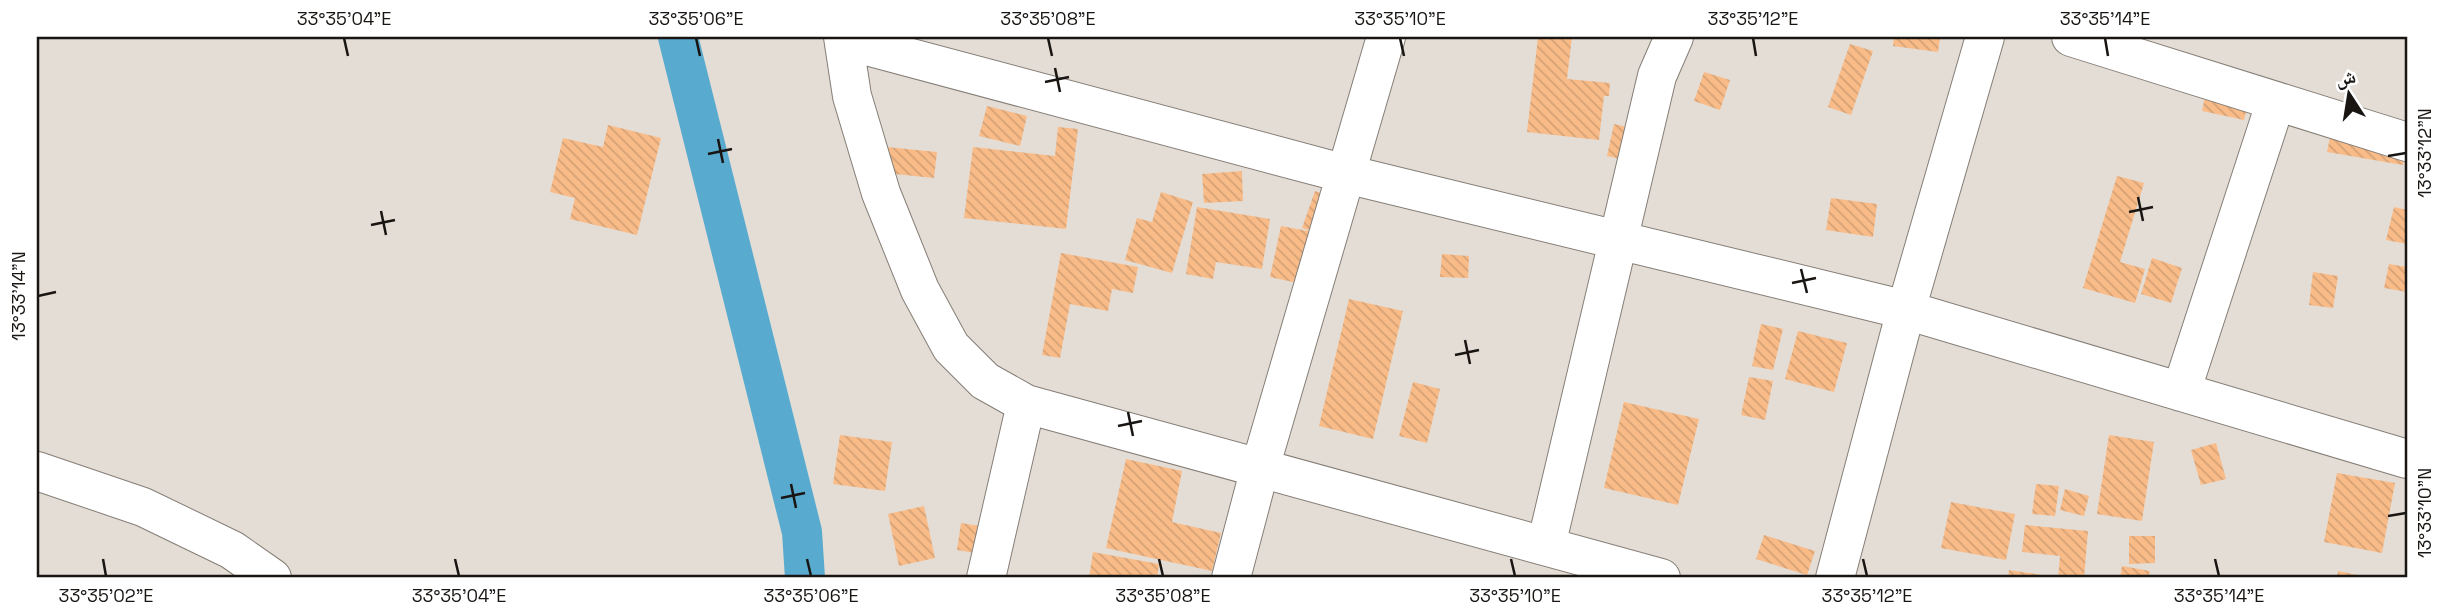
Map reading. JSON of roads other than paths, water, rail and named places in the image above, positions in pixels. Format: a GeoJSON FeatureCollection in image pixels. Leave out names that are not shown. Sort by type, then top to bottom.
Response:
{"type":"FeatureCollection","features":[{"type":"Feature","properties":{"kind":"street"},"geometry":{"type":"LineString","coordinates":[[1231,578],[1260,468],[1386,37]]}},
{"type":"Feature","properties":{"kind":"street"},"geometry":{"type":"LineString","coordinates":[[1546,546],[1657,76],[1674,37]]}},
{"type":"Feature","properties":{"kind":"street"},"geometry":{"type":"LineString","coordinates":[[1835,578],[1906,310],[1985,37]]}},
{"type":"Feature","properties":{"kind":"street"},"geometry":{"type":"LineString","coordinates":[[2071,37],[2407,142]]}},
{"type":"Feature","properties":{"kind":"street"},"geometry":{"type":"LineString","coordinates":[[1661,578],[1026,404],[985,381],[951,348],[920,290],[881,193],[870,157],[852,96],[843,38],[1346,174],[1906,310],[2407,459]]}},
{"type":"Feature","properties":{"kind":"street"},"geometry":{"type":"LineString","coordinates":[[2182,392],[2276,101]]}},
{"type":"Feature","properties":{"kind":"street"},"geometry":{"type":"LineString","coordinates":[[986,578],[1026,404]]}},
{"type":"Feature","properties":{"kind":"street"},"geometry":{"type":"LineString","coordinates":[[37,471],[143,507],[232,550],[272,578]]}},
{"type":"Feature","properties":{"kind":"waterway"},"geometry":{"type":"LineString","coordinates":[[678,37],[802,532],[805,578]]}}]}
